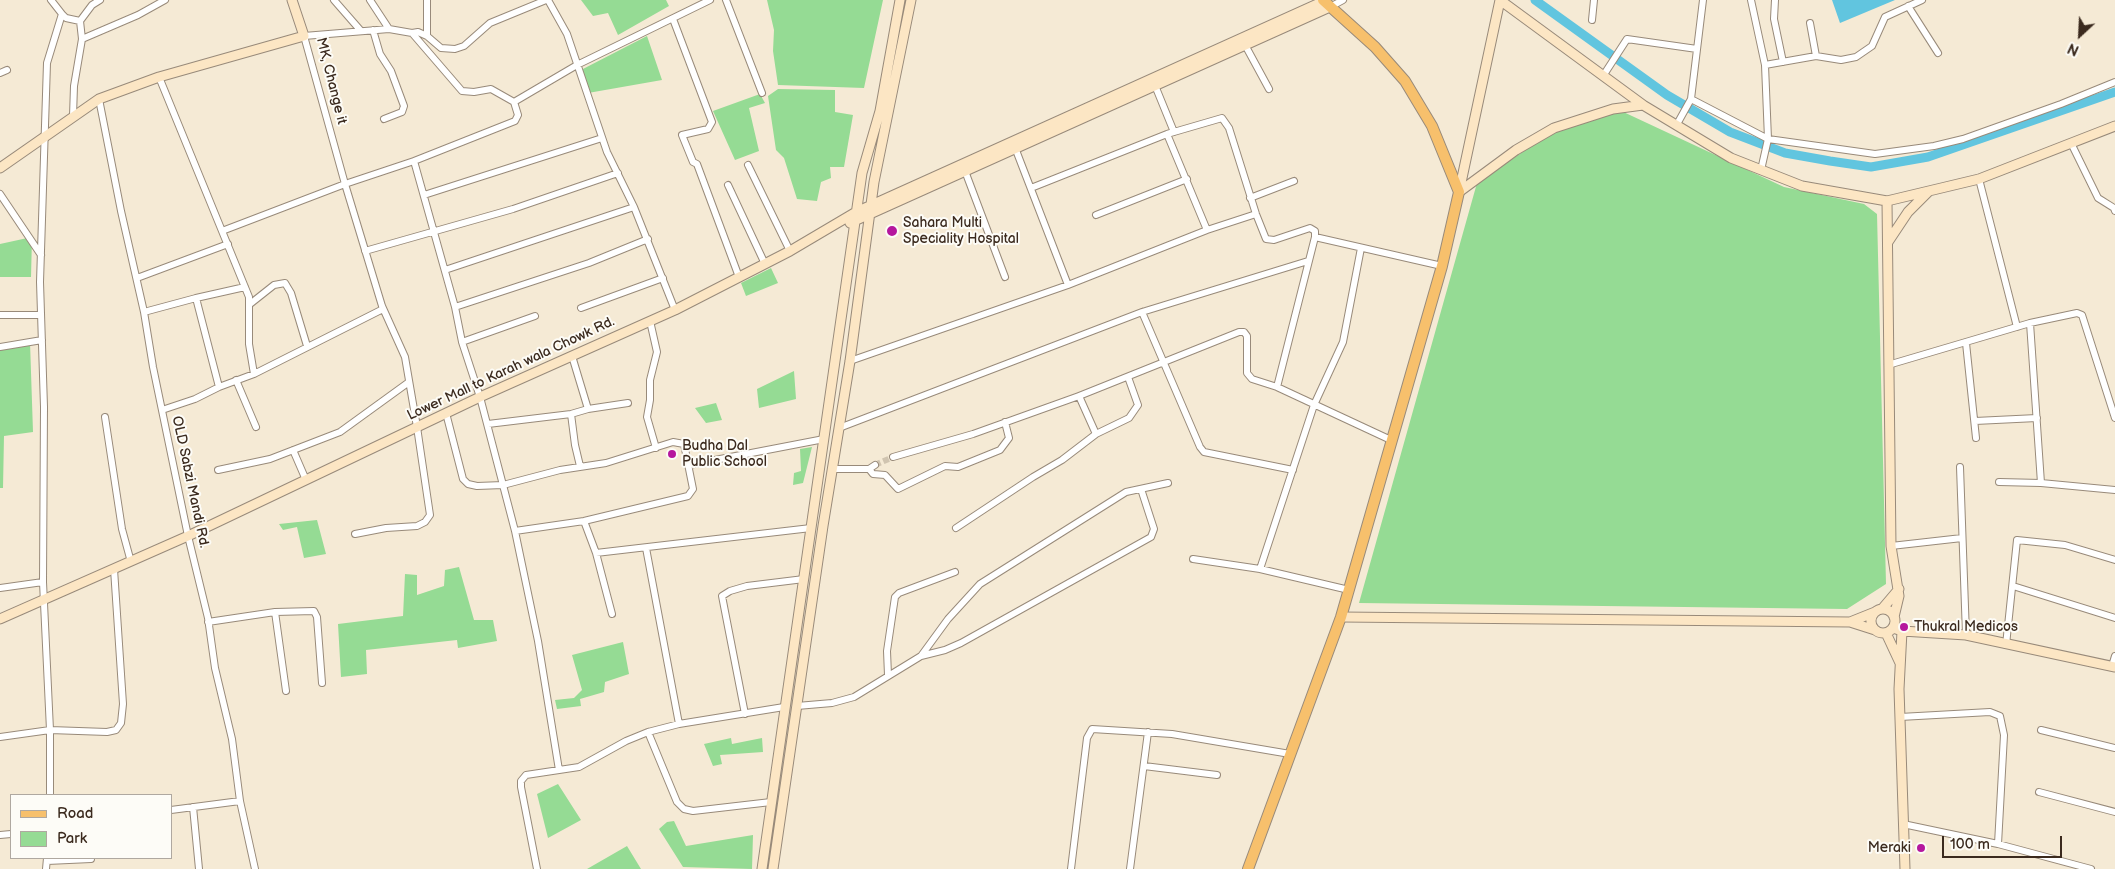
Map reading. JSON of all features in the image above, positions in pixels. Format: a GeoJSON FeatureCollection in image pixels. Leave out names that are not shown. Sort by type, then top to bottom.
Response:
{"type":"FeatureCollection","features":[{"type":"Feature","properties":{"kind":"main road"},"geometry":{"type":"LineString","coordinates":[[1248,869],[1341,617],[1442,266],[1459,192],[1432,126],[1406,81],[1374,47],[1326,2]]}},
{"type":"Feature","properties":{"kind":"street"},"geometry":{"type":"LineString","coordinates":[[51,0],[64,16],[77,20]]}},
{"type":"Feature","properties":{"kind":"street"},"geometry":{"type":"LineString","coordinates":[[77,20],[100,0]]}},
{"type":"Feature","properties":{"kind":"street"},"geometry":{"type":"LineString","coordinates":[[82,40],[138,15],[165,0]]}},
{"type":"Feature","properties":{"kind":"street"},"geometry":{"type":"LineString","coordinates":[[0,168],[46,138],[73,116],[99,99],[159,77],[304,36],[292,0]]}},
{"type":"Feature","properties":{"kind":"street"},"geometry":{"type":"LineString","coordinates":[[334,0],[361,31]]}},
{"type":"Feature","properties":{"kind":"street"},"geometry":{"type":"LineString","coordinates":[[370,0],[389,29]]}},
{"type":"Feature","properties":{"kind":"street"},"geometry":{"type":"LineString","coordinates":[[427,0],[427,36]]}},
{"type":"Feature","properties":{"kind":"street"},"geometry":{"type":"LineString","coordinates":[[547,0],[567,34],[602,138],[648,239],[675,310]]}},
{"type":"Feature","properties":{"kind":"street","name":"MK, Change it"},"geometry":{"type":"LineString","coordinates":[[355,534],[386,528],[417,526],[429,518],[418,427],[405,357],[383,309],[344,184],[304,36],[389,29],[427,36],[441,48],[455,49],[464,46],[490,23],[547,0]]}},
{"type":"Feature","properties":{"kind":"street"},"geometry":{"type":"LineString","coordinates":[[514,102],[577,65],[710,0]]}},
{"type":"Feature","properties":{"kind":"street"},"geometry":{"type":"LineString","coordinates":[[726,0],[762,93]]}},
{"type":"Feature","properties":{"kind":"street"},"geometry":{"type":"LineString","coordinates":[[856,216],[871,205],[1014,145],[1154,83],[1326,2],[1343,0]]}},
{"type":"Feature","properties":{"kind":"street"},"geometry":{"type":"LineString","coordinates":[[1459,192],[1500,0],[1642,105],[1676,126],[1731,158],[1802,186],[1887,200],[1979,179],[2115,126]]}},
{"type":"Feature","properties":{"kind":"street"},"geometry":{"type":"LineString","coordinates":[[1592,20],[1594,0]]}},
{"type":"Feature","properties":{"kind":"street"},"geometry":{"type":"LineString","coordinates":[[1676,126],[1690,101],[1703,0]]}},
{"type":"Feature","properties":{"kind":"street"},"geometry":{"type":"LineString","coordinates":[[1751,0],[1765,65],[1768,141],[1761,170]]}},
{"type":"Feature","properties":{"kind":"street"},"geometry":{"type":"LineString","coordinates":[[1775,0],[1774,19],[1783,62]]}},
{"type":"Feature","properties":{"kind":"street"},"geometry":{"type":"LineString","coordinates":[[1765,65],[1816,56],[1849,60],[1864,54],[1872,46],[1885,18],[1922,0]]}},
{"type":"Feature","properties":{"kind":"street"},"geometry":{"type":"LineString","coordinates":[[762,869],[862,173],[880,112],[900,1],[911,1],[880,148],[850,361],[832,469],[773,869]]}},
{"type":"Feature","properties":{"kind":"street"},"geometry":{"type":"LineString","coordinates":[[1908,6],[1938,53]]}},
{"type":"Feature","properties":{"kind":"street"},"geometry":{"type":"LineString","coordinates":[[50,794],[50,730],[43,582],[41,256],[47,63],[64,16]]}},
{"type":"Feature","properties":{"kind":"street"},"geometry":{"type":"LineString","coordinates":[[672,19],[712,122],[708,129],[682,134],[693,162],[697,164],[739,277]]}},
{"type":"Feature","properties":{"kind":"street"},"geometry":{"type":"LineString","coordinates":[[73,116],[74,86],[82,40],[77,20]]}},
{"type":"Feature","properties":{"kind":"street"},"geometry":{"type":"LineString","coordinates":[[1810,23],[1816,56]]}},
{"type":"Feature","properties":{"kind":"street"},"geometry":{"type":"LineString","coordinates":[[374,30],[380,54],[391,71],[404,106],[402,112],[384,119]]}},
{"type":"Feature","properties":{"kind":"street"},"geometry":{"type":"LineString","coordinates":[[222,231],[344,184],[414,161],[515,121],[518,115],[514,102],[491,88],[474,92],[462,91],[412,33]]}},
{"type":"Feature","properties":{"kind":"street"},"geometry":{"type":"LineString","coordinates":[[1603,76],[1624,41],[1634,38],[1697,48]]}},
{"type":"Feature","properties":{"kind":"street"},"geometry":{"type":"LineString","coordinates":[[1244,42],[1269,88]]}},
{"type":"Feature","properties":{"kind":"street"},"geometry":{"type":"LineString","coordinates":[[0,73],[7,70]]}},
{"type":"Feature","properties":{"kind":"street"},"geometry":{"type":"LineString","coordinates":[[159,77],[245,287],[250,304],[249,344],[254,374]]}},
{"type":"Feature","properties":{"kind":"street"},"geometry":{"type":"LineString","coordinates":[[1690,101],[1768,141],[1875,154],[1898,152],[1963,139],[2061,104],[2115,82]]}},
{"type":"Feature","properties":{"kind":"street"},"geometry":{"type":"LineString","coordinates":[[1154,83],[1174,132]]}},
{"type":"Feature","properties":{"kind":"street","name":"OLD Sabzi Mandi Rd."},"geometry":{"type":"LineString","coordinates":[[99,99],[121,211],[144,312],[188,536],[208,622],[215,668],[232,739],[240,801],[255,869]]}},
{"type":"Feature","properties":{"kind":"street"},"geometry":{"type":"LineString","coordinates":[[1459,192],[1480,174],[1554,128],[1613,109],[1642,105]]}},
{"type":"Feature","properties":{"kind":"street"},"geometry":{"type":"LineString","coordinates":[[1031,188],[1167,134],[1222,118],[1229,128],[1250,198],[1266,239],[1274,240],[1310,228],[1315,231],[1315,238],[1277,387]]}},
{"type":"Feature","properties":{"kind":"street"},"geometry":{"type":"LineString","coordinates":[[1167,134],[1207,230]]}},
{"type":"Feature","properties":{"kind":"street"},"geometry":{"type":"LineString","coordinates":[[424,195],[602,138]]}},
{"type":"Feature","properties":{"kind":"street"},"geometry":{"type":"LineString","coordinates":[[2071,143],[2098,198],[2114,208],[2115,211]]}},
{"type":"Feature","properties":{"kind":"street"},"geometry":{"type":"LineString","coordinates":[[1014,145],[1068,284]]}},
{"type":"Feature","properties":{"kind":"street","name":"Lower Mall to Karah wala Chowk Rd."},"geometry":{"type":"LineString","coordinates":[[0,619],[188,536],[480,397],[675,310],[790,252],[843,222],[846,217],[870,215],[965,171],[1014,145]]}},
{"type":"Feature","properties":{"kind":"street"},"geometry":{"type":"LineString","coordinates":[[414,161],[456,307],[462,342],[488,424],[515,531],[538,641],[559,770]]}},
{"type":"Feature","properties":{"kind":"street"},"geometry":{"type":"LineString","coordinates":[[748,166],[790,252]]}},
{"type":"Feature","properties":{"kind":"street"},"geometry":{"type":"LineString","coordinates":[[965,171],[1005,277]]}},
{"type":"Feature","properties":{"kind":"street"},"geometry":{"type":"LineString","coordinates":[[365,251],[522,206],[618,173]]}},
{"type":"Feature","properties":{"kind":"street"},"geometry":{"type":"LineString","coordinates":[[1096,215],[1187,179]]}},
{"type":"Feature","properties":{"kind":"street"},"geometry":{"type":"LineString","coordinates":[[1979,179],[2017,327]]}},
{"type":"Feature","properties":{"kind":"street"},"geometry":{"type":"LineString","coordinates":[[1250,198],[1294,181]]}},
{"type":"Feature","properties":{"kind":"street"},"geometry":{"type":"LineString","coordinates":[[728,185],[765,264]]}},
{"type":"Feature","properties":{"kind":"street"},"geometry":{"type":"LineString","coordinates":[[1887,244],[1908,212],[1930,190]]}},
{"type":"Feature","properties":{"kind":"street"},"geometry":{"type":"LineString","coordinates":[[0,194],[41,256]]}},
{"type":"Feature","properties":{"kind":"street"},"geometry":{"type":"LineString","coordinates":[[1887,200],[1891,546],[1899,589],[1894,617],[1894,631],[1900,663],[1904,869]]}},
{"type":"Feature","properties":{"kind":"street"},"geometry":{"type":"LineString","coordinates":[[445,270],[634,207]]}},
{"type":"Feature","properties":{"kind":"street"},"geometry":{"type":"LineString","coordinates":[[850,361],[1068,284],[1207,230],[1256,214]]}},
{"type":"Feature","properties":{"kind":"street"},"geometry":{"type":"LineString","coordinates":[[1315,238],[1442,266]]}},
{"type":"Feature","properties":{"kind":"street"},"geometry":{"type":"LineString","coordinates":[[456,307],[589,264],[648,239]]}},
{"type":"Feature","properties":{"kind":"street"},"geometry":{"type":"LineString","coordinates":[[137,278],[228,244]]}},
{"type":"Feature","properties":{"kind":"street"},"geometry":{"type":"LineString","coordinates":[[1260,569],[1314,404],[1344,342],[1361,248]]}},
{"type":"Feature","properties":{"kind":"street"},"geometry":{"type":"LineString","coordinates":[[839,428],[1142,312],[1308,261]]}},
{"type":"Feature","properties":{"kind":"street"},"geometry":{"type":"LineString","coordinates":[[581,308],[663,278]]}},
{"type":"Feature","properties":{"kind":"street"},"geometry":{"type":"LineString","coordinates":[[250,304],[274,284],[285,283],[291,293],[307,346]]}},
{"type":"Feature","properties":{"kind":"street"},"geometry":{"type":"LineString","coordinates":[[144,312],[245,287]]}},
{"type":"Feature","properties":{"kind":"street"},"geometry":{"type":"LineString","coordinates":[[196,298],[219,386]]}},
{"type":"Feature","properties":{"kind":"street"},"geometry":{"type":"LineString","coordinates":[[162,410],[195,399],[219,386],[254,374],[383,309]]}},
{"type":"Feature","properties":{"kind":"street"},"geometry":{"type":"LineString","coordinates":[[1142,312],[1200,447],[1204,452],[1293,470]]}},
{"type":"Feature","properties":{"kind":"street"},"geometry":{"type":"LineString","coordinates":[[1888,365],[2030,323],[2077,313],[2082,315],[2115,418]]}},
{"type":"Feature","properties":{"kind":"street"},"geometry":{"type":"LineString","coordinates":[[0,316],[41,315]]}},
{"type":"Feature","properties":{"kind":"street"},"geometry":{"type":"LineString","coordinates":[[462,342],[535,316]]}},
{"type":"Feature","properties":{"kind":"street"},"geometry":{"type":"LineString","coordinates":[[650,321],[657,352],[650,380],[647,417],[656,448]]}},
{"type":"Feature","properties":{"kind":"street"},"geometry":{"type":"LineString","coordinates":[[2030,323],[2041,483]]}},
{"type":"Feature","properties":{"kind":"street"},"geometry":{"type":"LineString","coordinates":[[893,457],[1005,422],[1079,396],[1239,332],[1244,332],[1247,336],[1246,374],[1252,379],[1277,387],[1393,441]]}},
{"type":"Feature","properties":{"kind":"street"},"geometry":{"type":"LineString","coordinates":[[0,347],[42,340]]}},
{"type":"Feature","properties":{"kind":"street"},"geometry":{"type":"LineString","coordinates":[[1966,343],[1976,438]]}},
{"type":"Feature","properties":{"kind":"street"},"geometry":{"type":"LineString","coordinates":[[572,356],[588,409]]}},
{"type":"Feature","properties":{"kind":"street"},"geometry":{"type":"LineString","coordinates":[[956,528],[1062,460],[1096,434],[1134,414],[1138,406],[1128,377]]}},
{"type":"Feature","properties":{"kind":"street"},"geometry":{"type":"LineString","coordinates":[[236,380],[256,427]]}},
{"type":"Feature","properties":{"kind":"street"},"geometry":{"type":"LineString","coordinates":[[218,470],[270,460],[340,432],[409,382]]}},
{"type":"Feature","properties":{"kind":"street"},"geometry":{"type":"LineString","coordinates":[[1079,396],[1096,434]]}},
{"type":"Feature","properties":{"kind":"street"},"geometry":{"type":"LineString","coordinates":[[488,424],[571,414],[588,409],[628,403]]}},
{"type":"Feature","properties":{"kind":"street"},"geometry":{"type":"LineString","coordinates":[[829,403],[843,404]]}},
{"type":"Feature","properties":{"kind":"street"},"geometry":{"type":"LineString","coordinates":[[446,413],[463,479],[468,484],[477,486],[503,485],[580,466],[606,464],[673,442],[684,444],[693,489],[688,496],[584,521],[515,531]]}},
{"type":"Feature","properties":{"kind":"street"},"geometry":{"type":"LineString","coordinates":[[571,414],[574,445],[580,466]]}},
{"type":"Feature","properties":{"kind":"street"},"geometry":{"type":"LineString","coordinates":[[105,418],[122,529],[131,562]]}},
{"type":"Feature","properties":{"kind":"street"},"geometry":{"type":"LineString","coordinates":[[1974,421],[2037,418]]}},
{"type":"Feature","properties":{"kind":"street"},"geometry":{"type":"LineString","coordinates":[[832,469],[872,467],[873,474],[885,475],[898,488],[945,466],[958,467],[1000,450],[1009,438],[1005,422]]}},
{"type":"Feature","properties":{"kind":"street"},"geometry":{"type":"LineString","coordinates":[[689,465],[824,439]]}},
{"type":"Feature","properties":{"kind":"street"},"geometry":{"type":"LineString","coordinates":[[293,450],[306,480]]}},
{"type":"Feature","properties":{"kind":"street"},"geometry":{"type":"LineString","coordinates":[[1960,467],[1966,636]]}},
{"type":"Feature","properties":{"kind":"street"},"geometry":{"type":"LineString","coordinates":[[1999,482],[2041,483],[2115,490]]}},
{"type":"Feature","properties":{"kind":"street"},"geometry":{"type":"LineString","coordinates":[[921,656],[948,620],[980,584],[1126,492],[1168,483]]}},
{"type":"Feature","properties":{"kind":"street"},"geometry":{"type":"LineString","coordinates":[[797,706],[842,701],[854,697],[921,656],[945,650],[961,643],[1151,537],[1154,529],[1141,489]]}},
{"type":"Feature","properties":{"kind":"street"},"geometry":{"type":"LineString","coordinates":[[584,521],[596,553],[612,614]]}},
{"type":"Feature","properties":{"kind":"street"},"geometry":{"type":"LineString","coordinates":[[596,553],[811,528]]}},
{"type":"Feature","properties":{"kind":"street"},"geometry":{"type":"LineString","coordinates":[[1891,546],[1962,538]]}},
{"type":"Feature","properties":{"kind":"street"},"geometry":{"type":"LineString","coordinates":[[2006,644],[2018,540],[2065,545],[2115,560]]}},
{"type":"Feature","properties":{"kind":"street"},"geometry":{"type":"LineString","coordinates":[[646,548],[680,724]]}},
{"type":"Feature","properties":{"kind":"street"},"geometry":{"type":"LineString","coordinates":[[1193,559],[1260,569],[1349,590]]}},
{"type":"Feature","properties":{"kind":"street"},"geometry":{"type":"LineString","coordinates":[[0,738],[50,730],[107,732],[116,730],[121,723],[123,704],[114,569]]}},
{"type":"Feature","properties":{"kind":"street"},"geometry":{"type":"LineString","coordinates":[[888,675],[887,651],[895,597],[900,593],[956,572]]}},
{"type":"Feature","properties":{"kind":"street"},"geometry":{"type":"LineString","coordinates":[[745,714],[722,596],[730,591],[747,586],[804,579]]}},
{"type":"Feature","properties":{"kind":"street"},"geometry":{"type":"LineString","coordinates":[[0,588],[43,582]]}},
{"type":"Feature","properties":{"kind":"street"},"geometry":{"type":"LineString","coordinates":[[2012,586],[2115,618]]}},
{"type":"Feature","properties":{"kind":"street"},"geometry":{"type":"LineString","coordinates":[[1875,630],[1872,623],[1879,611],[1899,589]]}},
{"type":"Feature","properties":{"kind":"street"},"geometry":{"type":"LineString","coordinates":[[208,622],[275,612],[314,611],[317,617],[322,682]]}},
{"type":"Feature","properties":{"kind":"street"},"geometry":{"type":"LineString","coordinates":[[1850,622],[1879,611],[1890,611],[1894,617]]}},
{"type":"Feature","properties":{"kind":"street"},"geometry":{"type":"LineString","coordinates":[[275,612],[286,691]]}},
{"type":"Feature","properties":{"kind":"street"},"geometry":{"type":"LineString","coordinates":[[1341,617],[1850,622],[1875,630],[1966,636],[2113,667],[2115,656]]}},
{"type":"Feature","properties":{"kind":"street"},"geometry":{"type":"LineString","coordinates":[[1894,631],[1900,663]]}},
{"type":"Feature","properties":{"kind":"street"},"geometry":{"type":"LineString","coordinates":[[537,869],[521,781],[526,775],[534,772],[579,767],[626,741],[648,732],[680,724],[784,708]]}},
{"type":"Feature","properties":{"kind":"street"},"geometry":{"type":"LineString","coordinates":[[1900,717],[1990,712],[2000,716],[2004,735],[1998,844]]}},
{"type":"Feature","properties":{"kind":"street"},"geometry":{"type":"LineString","coordinates":[[1072,869],[1088,733],[1096,728],[1172,734],[1290,754]]}},
{"type":"Feature","properties":{"kind":"street"},"geometry":{"type":"LineString","coordinates":[[2042,730],[2115,748]]}},
{"type":"Feature","properties":{"kind":"street"},"geometry":{"type":"LineString","coordinates":[[648,732],[678,802],[684,809],[693,810],[771,802]]}},
{"type":"Feature","properties":{"kind":"street"},"geometry":{"type":"LineString","coordinates":[[1130,869],[1148,732]]}},
{"type":"Feature","properties":{"kind":"street"},"geometry":{"type":"LineString","coordinates":[[1144,766],[1217,775]]}},
{"type":"Feature","properties":{"kind":"street"},"geometry":{"type":"LineString","coordinates":[[2040,792],[2115,812]]}},
{"type":"Feature","properties":{"kind":"street"},"geometry":{"type":"LineString","coordinates":[[172,810],[240,801]]}},
{"type":"Feature","properties":{"kind":"street"},"geometry":{"type":"LineString","coordinates":[[193,807],[199,869]]}},
{"type":"Feature","properties":{"kind":"street"},"geometry":{"type":"LineString","coordinates":[[1903,824],[1998,844],[2091,869]]}},
{"type":"Feature","properties":{"kind":"street"},"geometry":{"type":"LineString","coordinates":[[46,869],[47,859]]}},
{"type":"Feature","properties":{"kind":"green space"},"geometry":{"type":"Polygon","coordinates":[[[581,0],[666,0],[669,6],[618,35],[608,13],[593,16],[581,0]]]}},
{"type":"Feature","properties":{"kind":"green space"},"geometry":{"type":"Polygon","coordinates":[[[767,0],[883,0],[864,88],[778,85],[773,51],[774,30],[767,0]]]}},
{"type":"Feature","properties":{"kind":"green space"},"geometry":{"type":"Polygon","coordinates":[[[647,36],[662,80],[588,93],[581,70],[647,36]]]}},
{"type":"Feature","properties":{"kind":"green space"},"geometry":{"type":"Polygon","coordinates":[[[778,89],[835,90],[835,112],[853,115],[844,167],[830,167],[831,178],[821,182],[817,201],[797,199],[784,158],[776,150],[768,96],[778,89]]]}},
{"type":"Feature","properties":{"kind":"green space"},"geometry":{"type":"Polygon","coordinates":[[[760,94],[765,103],[749,108],[759,151],[735,160],[713,111],[760,94]]]}},
{"type":"Feature","properties":{"kind":"green space"},"geometry":{"type":"Polygon","coordinates":[[[1617,109],[1784,187],[1864,204],[1877,214],[1886,584],[1847,609],[1359,603],[1477,183],[1552,132],[1617,109]]]}},
{"type":"Feature","properties":{"kind":"green space"},"geometry":{"type":"Polygon","coordinates":[[[32,237],[31,277],[0,277],[0,244],[32,237]]]}},
{"type":"Feature","properties":{"kind":"green space"},"geometry":{"type":"Polygon","coordinates":[[[771,268],[778,283],[746,296],[741,283],[771,268]]]}},
{"type":"Feature","properties":{"kind":"green space"},"geometry":{"type":"Polygon","coordinates":[[[30,342],[33,432],[4,436],[3,488],[0,488],[0,346],[30,342]]]}},
{"type":"Feature","properties":{"kind":"green space"},"geometry":{"type":"Polygon","coordinates":[[[794,371],[796,399],[759,408],[757,389],[794,371]]]}},
{"type":"Feature","properties":{"kind":"green space"},"geometry":{"type":"Polygon","coordinates":[[[716,403],[722,420],[706,423],[695,408],[716,403]]]}},
{"type":"Feature","properties":{"kind":"green space"},"geometry":{"type":"Polygon","coordinates":[[[812,447],[803,483],[793,485],[794,473],[801,471],[800,449],[812,447]]]}},
{"type":"Feature","properties":{"kind":"green space"},"geometry":{"type":"Polygon","coordinates":[[[317,520],[326,554],[304,558],[297,527],[283,530],[279,524],[317,520]]]}},
{"type":"Feature","properties":{"kind":"green space"},"geometry":{"type":"Polygon","coordinates":[[[459,567],[474,620],[493,620],[497,641],[458,648],[457,640],[366,650],[367,674],[341,677],[338,624],[403,616],[405,574],[417,575],[417,595],[444,586],[445,570],[459,567]]]}},
{"type":"Feature","properties":{"kind":"green space"},"geometry":{"type":"Polygon","coordinates":[[[623,642],[629,674],[605,682],[604,692],[580,699],[581,706],[557,709],[555,700],[574,698],[582,690],[572,655],[623,642]]]}},
{"type":"Feature","properties":{"kind":"green space"},"geometry":{"type":"Polygon","coordinates":[[[731,738],[732,744],[762,738],[763,752],[720,755],[722,764],[713,766],[704,744],[731,738]]]}},
{"type":"Feature","properties":{"kind":"green space"},"geometry":{"type":"Polygon","coordinates":[[[558,784],[581,820],[548,838],[537,794],[558,784]]]}},
{"type":"Feature","properties":{"kind":"green space"},"geometry":{"type":"Polygon","coordinates":[[[674,821],[686,846],[753,835],[752,869],[683,867],[659,829],[667,822],[674,821]]]}},
{"type":"Feature","properties":{"kind":"green space"},"geometry":{"type":"Polygon","coordinates":[[[627,846],[641,869],[587,869],[627,846]]]}},
{"type":"Feature","properties":{"kind":"water"},"geometry":{"type":"Polygon","coordinates":[[[1832,0],[1895,0],[1840,23],[1832,0]]]}},
{"type":"Feature","properties":{"kind":"waterway"},"geometry":{"type":"LineString","coordinates":[[1535,0],[1667,95],[1730,132],[1785,153],[1830,161],[1871,167],[1928,157],[2115,92]]}},
{"type":"Feature","properties":{"kind":"tunnel"},"geometry":{"type":"LineString","coordinates":[[875,465],[893,457]]}},
{"type":"Feature","properties":{"kind":"place","name":"Sahara Multi Speciality Hospital"},"geometry":{"type":"Point","coordinates":[892,231]}},
{"type":"Feature","properties":{"kind":"place","name":"Budha Dal Public School"},"geometry":{"type":"Point","coordinates":[672,454]}},
{"type":"Feature","properties":{"kind":"place","name":"Thukral Medicos"},"geometry":{"type":"Point","coordinates":[1904,627]}},
{"type":"Feature","properties":{"kind":"place","name":"Meraki"},"geometry":{"type":"Point","coordinates":[1921,848]}}]}
